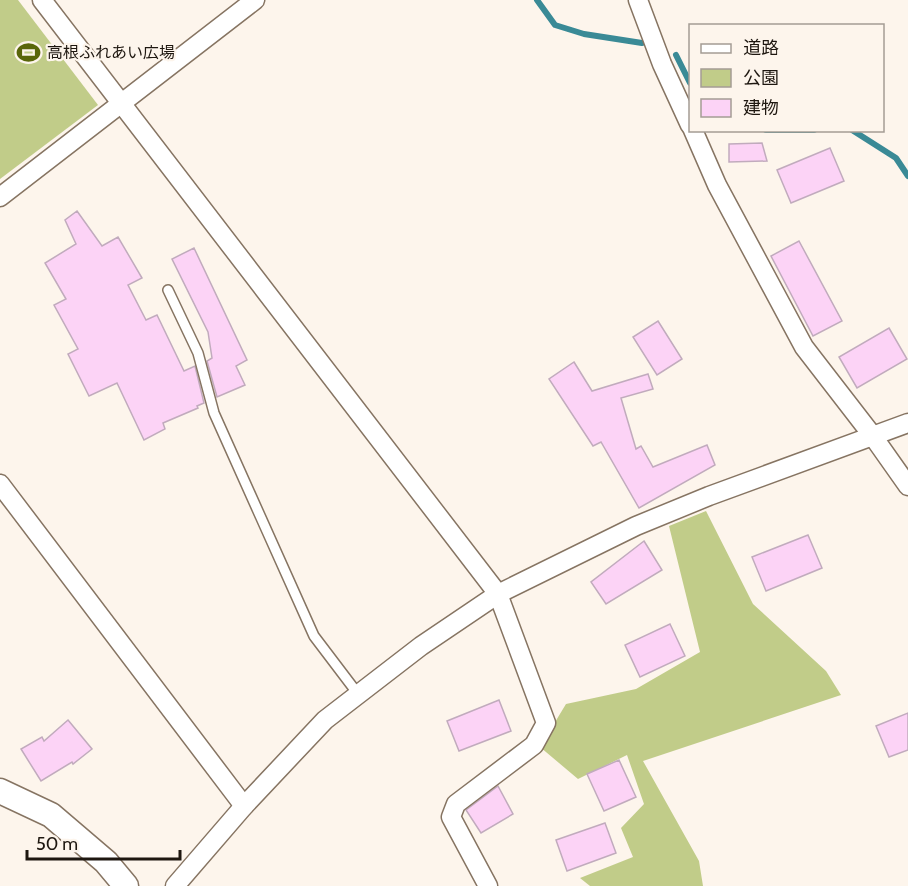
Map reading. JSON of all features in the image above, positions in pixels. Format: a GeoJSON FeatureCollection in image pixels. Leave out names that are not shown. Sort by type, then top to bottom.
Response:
{"type":"FeatureCollection","features":[{"type":"Feature","properties":{"kind":"street"},"geometry":{"type":"LineString","coordinates":[[42,0],[498,594],[546,723],[534,745],[456,804],[452,818],[488,886]]}},
{"type":"Feature","properties":{"kind":"street"},"geometry":{"type":"LineString","coordinates":[[0,197],[255,0]]}},
{"type":"Feature","properties":{"kind":"street"},"geometry":{"type":"LineString","coordinates":[[638,0],[662,64],[689,123]]}},
{"type":"Feature","properties":{"kind":"street"},"geometry":{"type":"LineString","coordinates":[[694,132],[717,184],[804,347],[908,486]]}},
{"type":"Feature","properties":{"kind":"street"},"geometry":{"type":"LineString","coordinates":[[175,886],[244,806],[325,720],[421,646],[498,594],[636,526],[709,496],[908,423]]}},
{"type":"Feature","properties":{"kind":"street"},"geometry":{"type":"LineString","coordinates":[[0,484],[244,806]]}},
{"type":"Feature","properties":{"kind":"street"},"geometry":{"type":"LineString","coordinates":[[0,791],[51,815],[106,862],[126,886]]}},
{"type":"Feature","properties":{"kind":"lane"},"geometry":{"type":"LineString","coordinates":[[168,290],[198,353],[214,413],[314,636],[358,694]]}},
{"type":"Feature","properties":{"kind":"green space","name":"高根ふれあい広場"},"geometry":{"type":"Polygon","coordinates":[[[0,0],[18,0],[98,105],[0,179],[0,0]]]}},
{"type":"Feature","properties":{"kind":"green space"},"geometry":{"type":"Polygon","coordinates":[[[706,511],[753,604],[826,671],[841,695],[643,761],[699,861],[703,886],[590,886],[580,878],[633,857],[621,828],[644,804],[627,755],[578,779],[540,747],[566,704],[636,689],[700,652],[669,526],[706,511]]]}},
{"type":"Feature","properties":{"kind":"building"},"geometry":{"type":"Polygon","coordinates":[[[762,143],[767,161],[729,162],[729,144],[762,143]]]}},
{"type":"Feature","properties":{"kind":"building"},"geometry":{"type":"Polygon","coordinates":[[[830,148],[844,181],[791,203],[777,170],[830,148]]]}},
{"type":"Feature","properties":{"kind":"building"},"geometry":{"type":"Polygon","coordinates":[[[77,211],[102,246],[118,237],[142,278],[128,285],[146,320],[157,315],[184,371],[195,366],[204,403],[197,406],[198,408],[163,423],[165,429],[144,440],[117,383],[89,396],[68,354],[78,349],[54,305],[66,299],[45,263],[76,244],[65,220],[77,211]]]}},
{"type":"Feature","properties":{"kind":"building"},"geometry":{"type":"Polygon","coordinates":[[[799,241],[842,321],[813,336],[771,256],[799,241]]]}},
{"type":"Feature","properties":{"kind":"building"},"geometry":{"type":"Polygon","coordinates":[[[194,248],[247,360],[236,366],[245,385],[217,397],[207,361],[212,358],[208,332],[172,259],[194,248]]]}},
{"type":"Feature","properties":{"kind":"building"},"geometry":{"type":"Polygon","coordinates":[[[658,321],[682,359],[657,375],[633,337],[658,321]]]}},
{"type":"Feature","properties":{"kind":"building"},"geometry":{"type":"Polygon","coordinates":[[[889,328],[907,359],[857,388],[839,357],[889,328]]]}},
{"type":"Feature","properties":{"kind":"building"},"geometry":{"type":"Polygon","coordinates":[[[574,362],[592,391],[648,374],[653,389],[621,398],[636,449],[641,446],[653,467],[707,445],[715,465],[639,508],[601,442],[593,446],[549,379],[574,362]]]}},
{"type":"Feature","properties":{"kind":"building"},"geometry":{"type":"Polygon","coordinates":[[[808,535],[822,568],[766,591],[752,557],[808,535]]]}},
{"type":"Feature","properties":{"kind":"building"},"geometry":{"type":"Polygon","coordinates":[[[644,541],[662,570],[606,604],[591,582],[644,541]]]}},
{"type":"Feature","properties":{"kind":"building"},"geometry":{"type":"Polygon","coordinates":[[[670,624],[685,656],[640,677],[625,645],[670,624]]]}},
{"type":"Feature","properties":{"kind":"building"},"geometry":{"type":"Polygon","coordinates":[[[499,700],[511,731],[459,751],[447,721],[499,700]]]}},
{"type":"Feature","properties":{"kind":"building"},"geometry":{"type":"Polygon","coordinates":[[[908,713],[908,750],[889,757],[876,726],[908,713]]]}},
{"type":"Feature","properties":{"kind":"building"},"geometry":{"type":"Polygon","coordinates":[[[68,720],[92,749],[73,764],[72,762],[41,781],[21,749],[42,737],[44,741],[68,720]]]}},
{"type":"Feature","properties":{"kind":"building"},"geometry":{"type":"Polygon","coordinates":[[[619,760],[636,797],[604,811],[587,774],[619,760]]]}},
{"type":"Feature","properties":{"kind":"building"},"geometry":{"type":"Polygon","coordinates":[[[498,786],[513,814],[481,833],[466,810],[498,786]]]}},
{"type":"Feature","properties":{"kind":"building"},"geometry":{"type":"Polygon","coordinates":[[[605,823],[616,853],[567,871],[556,840],[605,823]]]}},
{"type":"Feature","properties":{"kind":"waterway"},"geometry":{"type":"LineString","coordinates":[[537,0],[555,25],[584,34],[642,43]]}},
{"type":"Feature","properties":{"kind":"waterway"},"geometry":{"type":"LineString","coordinates":[[676,55],[689,81]]}},
{"type":"Feature","properties":{"kind":"waterway"},"geometry":{"type":"LineString","coordinates":[[855,132],[896,158],[908,176]]}},
{"type":"Feature","properties":{"kind":"place","name":"高根ふれあい広場"},"geometry":{"type":"Point","coordinates":[29,52]}}]}
